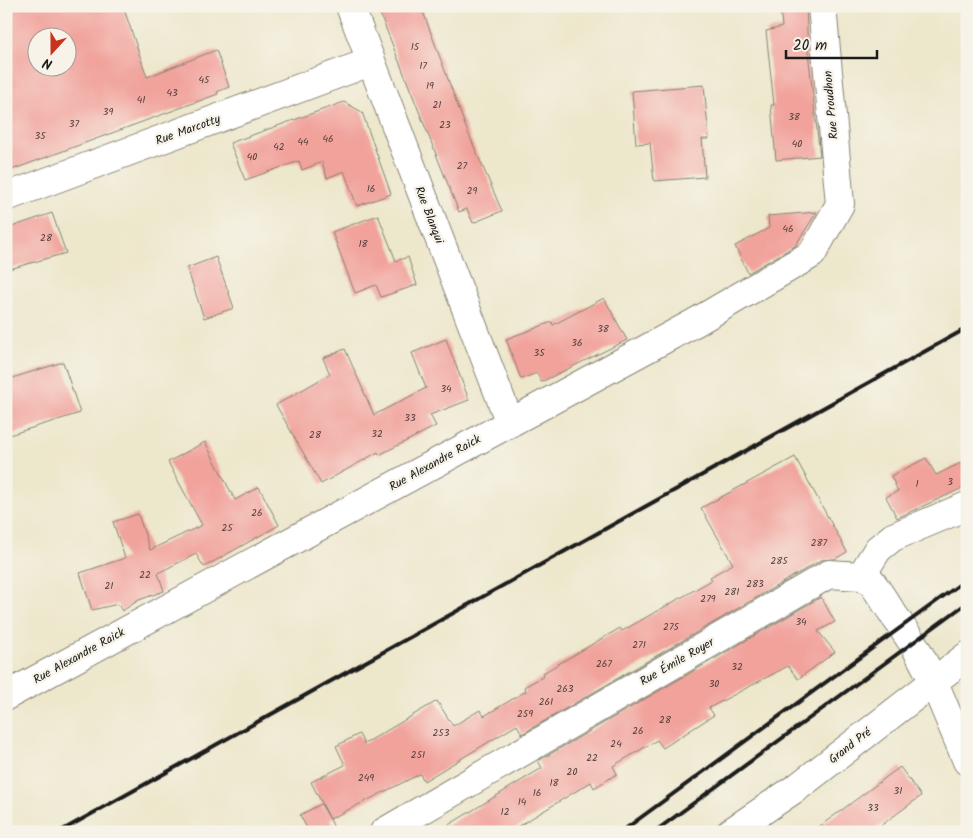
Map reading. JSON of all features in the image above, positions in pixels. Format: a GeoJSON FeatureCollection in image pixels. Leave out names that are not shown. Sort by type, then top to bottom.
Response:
{"type":"FeatureCollection","features":[{"type":"Feature","properties":{"kind":"street","name":"Rue Blanqui"},"geometry":{"type":"LineString","coordinates":[[350,6],[510,423]]}},
{"type":"Feature","properties":{"kind":"street","name":"Rue Proudhon"},"geometry":{"type":"LineString","coordinates":[[822,6],[840,204]]}},
{"type":"Feature","properties":{"kind":"street","name":"Rue Marcotty"},"geometry":{"type":"LineString","coordinates":[[6,197],[370,62]]}},
{"type":"Feature","properties":{"kind":"street","name":"Rue Alexandre Raick"},"geometry":{"type":"LineString","coordinates":[[6,696],[696,322],[812,254],[840,204]]}},
{"type":"Feature","properties":{"kind":"street"},"geometry":{"type":"LineString","coordinates":[[967,506],[893,537],[878,550],[861,576],[872,581],[916,648],[933,680],[967,761]]}},
{"type":"Feature","properties":{"kind":"street","name":"Rue Émile Royer"},"geometry":{"type":"LineString","coordinates":[[384,832],[829,574],[861,576]]}},
{"type":"Feature","properties":{"kind":"street","name":"Grand Pré"},"geometry":{"type":"LineString","coordinates":[[731,832],[798,786],[933,680],[967,656]]}},
{"type":"Feature","properties":{"kind":"building"},"geometry":{"type":"Polygon","coordinates":[[[6,6],[123,6],[147,77],[216,50],[229,87],[217,92],[218,94],[6,172],[6,6]]]}},
{"type":"Feature","properties":{"kind":"building"},"geometry":{"type":"Polygon","coordinates":[[[377,6],[421,6],[466,128],[502,211],[473,223],[467,209],[459,212],[377,6]]]}},
{"type":"Feature","properties":{"kind":"building"},"geometry":{"type":"Polygon","coordinates":[[[780,6],[806,6],[808,52],[820,156],[776,160],[771,105],[774,105],[766,31],[782,27],[780,6]]]}},
{"type":"Feature","properties":{"kind":"building"},"geometry":{"type":"Polygon","coordinates":[[[704,85],[709,139],[702,139],[705,177],[654,181],[650,143],[636,144],[632,91],[704,85]]]}},
{"type":"Feature","properties":{"kind":"building"},"geometry":{"type":"Polygon","coordinates":[[[344,102],[362,112],[391,194],[357,206],[344,171],[327,178],[322,162],[302,170],[299,161],[245,180],[230,143],[344,102]]]}},
{"type":"Feature","properties":{"kind":"building"},"geometry":{"type":"Polygon","coordinates":[[[817,212],[795,246],[748,273],[735,246],[769,228],[768,216],[817,212]]]}},
{"type":"Feature","properties":{"kind":"building"},"geometry":{"type":"Polygon","coordinates":[[[52,213],[66,253],[6,270],[6,229],[52,213]]]}},
{"type":"Feature","properties":{"kind":"building"},"geometry":{"type":"Polygon","coordinates":[[[378,215],[396,261],[408,257],[417,285],[381,297],[376,285],[355,293],[332,232],[378,215]]]}},
{"type":"Feature","properties":{"kind":"building"},"geometry":{"type":"Polygon","coordinates":[[[216,257],[234,308],[204,318],[187,268],[216,257]]]}},
{"type":"Feature","properties":{"kind":"building"},"geometry":{"type":"Polygon","coordinates":[[[604,298],[627,340],[541,382],[537,373],[521,379],[506,339],[552,322],[553,325],[604,298]]]}},
{"type":"Feature","properties":{"kind":"building"},"geometry":{"type":"Polygon","coordinates":[[[446,339],[469,400],[430,415],[436,426],[379,455],[378,452],[321,484],[276,405],[330,374],[323,358],[345,349],[374,415],[426,388],[412,353],[446,339]]]}},
{"type":"Feature","properties":{"kind":"building"},"geometry":{"type":"Polygon","coordinates":[[[63,362],[80,413],[6,436],[6,380],[63,362]]]}},
{"type":"Feature","properties":{"kind":"building"},"geometry":{"type":"Polygon","coordinates":[[[205,442],[235,500],[259,487],[279,525],[204,567],[196,554],[158,573],[164,591],[139,600],[122,611],[118,604],[92,610],[80,573],[125,558],[113,522],[138,514],[150,550],[202,525],[168,462],[205,442]]]}},
{"type":"Feature","properties":{"kind":"building"},"geometry":{"type":"Polygon","coordinates":[[[795,457],[847,552],[835,559],[821,560],[522,734],[517,725],[424,781],[420,774],[330,819],[311,782],[345,765],[336,746],[359,734],[364,744],[437,701],[453,726],[480,710],[484,716],[526,691],[524,687],[544,676],[543,673],[620,628],[622,631],[712,580],[710,577],[733,564],[701,508],[795,457]]]}},
{"type":"Feature","properties":{"kind":"building"},"geometry":{"type":"Polygon","coordinates":[[[926,458],[936,475],[967,460],[967,486],[897,518],[886,497],[898,491],[891,476],[926,458]]]}},
{"type":"Feature","properties":{"kind":"building"},"geometry":{"type":"Polygon","coordinates":[[[821,597],[835,622],[818,631],[835,652],[798,679],[788,666],[709,708],[714,715],[663,748],[657,740],[613,766],[617,774],[594,788],[591,782],[509,832],[437,832],[542,768],[538,761],[821,597]]]}},
{"type":"Feature","properties":{"kind":"building"},"geometry":{"type":"Polygon","coordinates":[[[900,767],[921,796],[872,832],[812,832],[900,767]]]}},
{"type":"Feature","properties":{"kind":"building"},"geometry":{"type":"Polygon","coordinates":[[[321,804],[336,832],[309,832],[300,815],[321,804]]]}},
{"type":"Feature","properties":{"kind":"railway"},"geometry":{"type":"LineString","coordinates":[[59,832],[967,328]]}},
{"type":"Feature","properties":{"kind":"railway"},"geometry":{"type":"LineString","coordinates":[[621,832],[967,579]]}},
{"type":"Feature","properties":{"kind":"railway"},"geometry":{"type":"LineString","coordinates":[[654,832],[967,603]]}}]}
